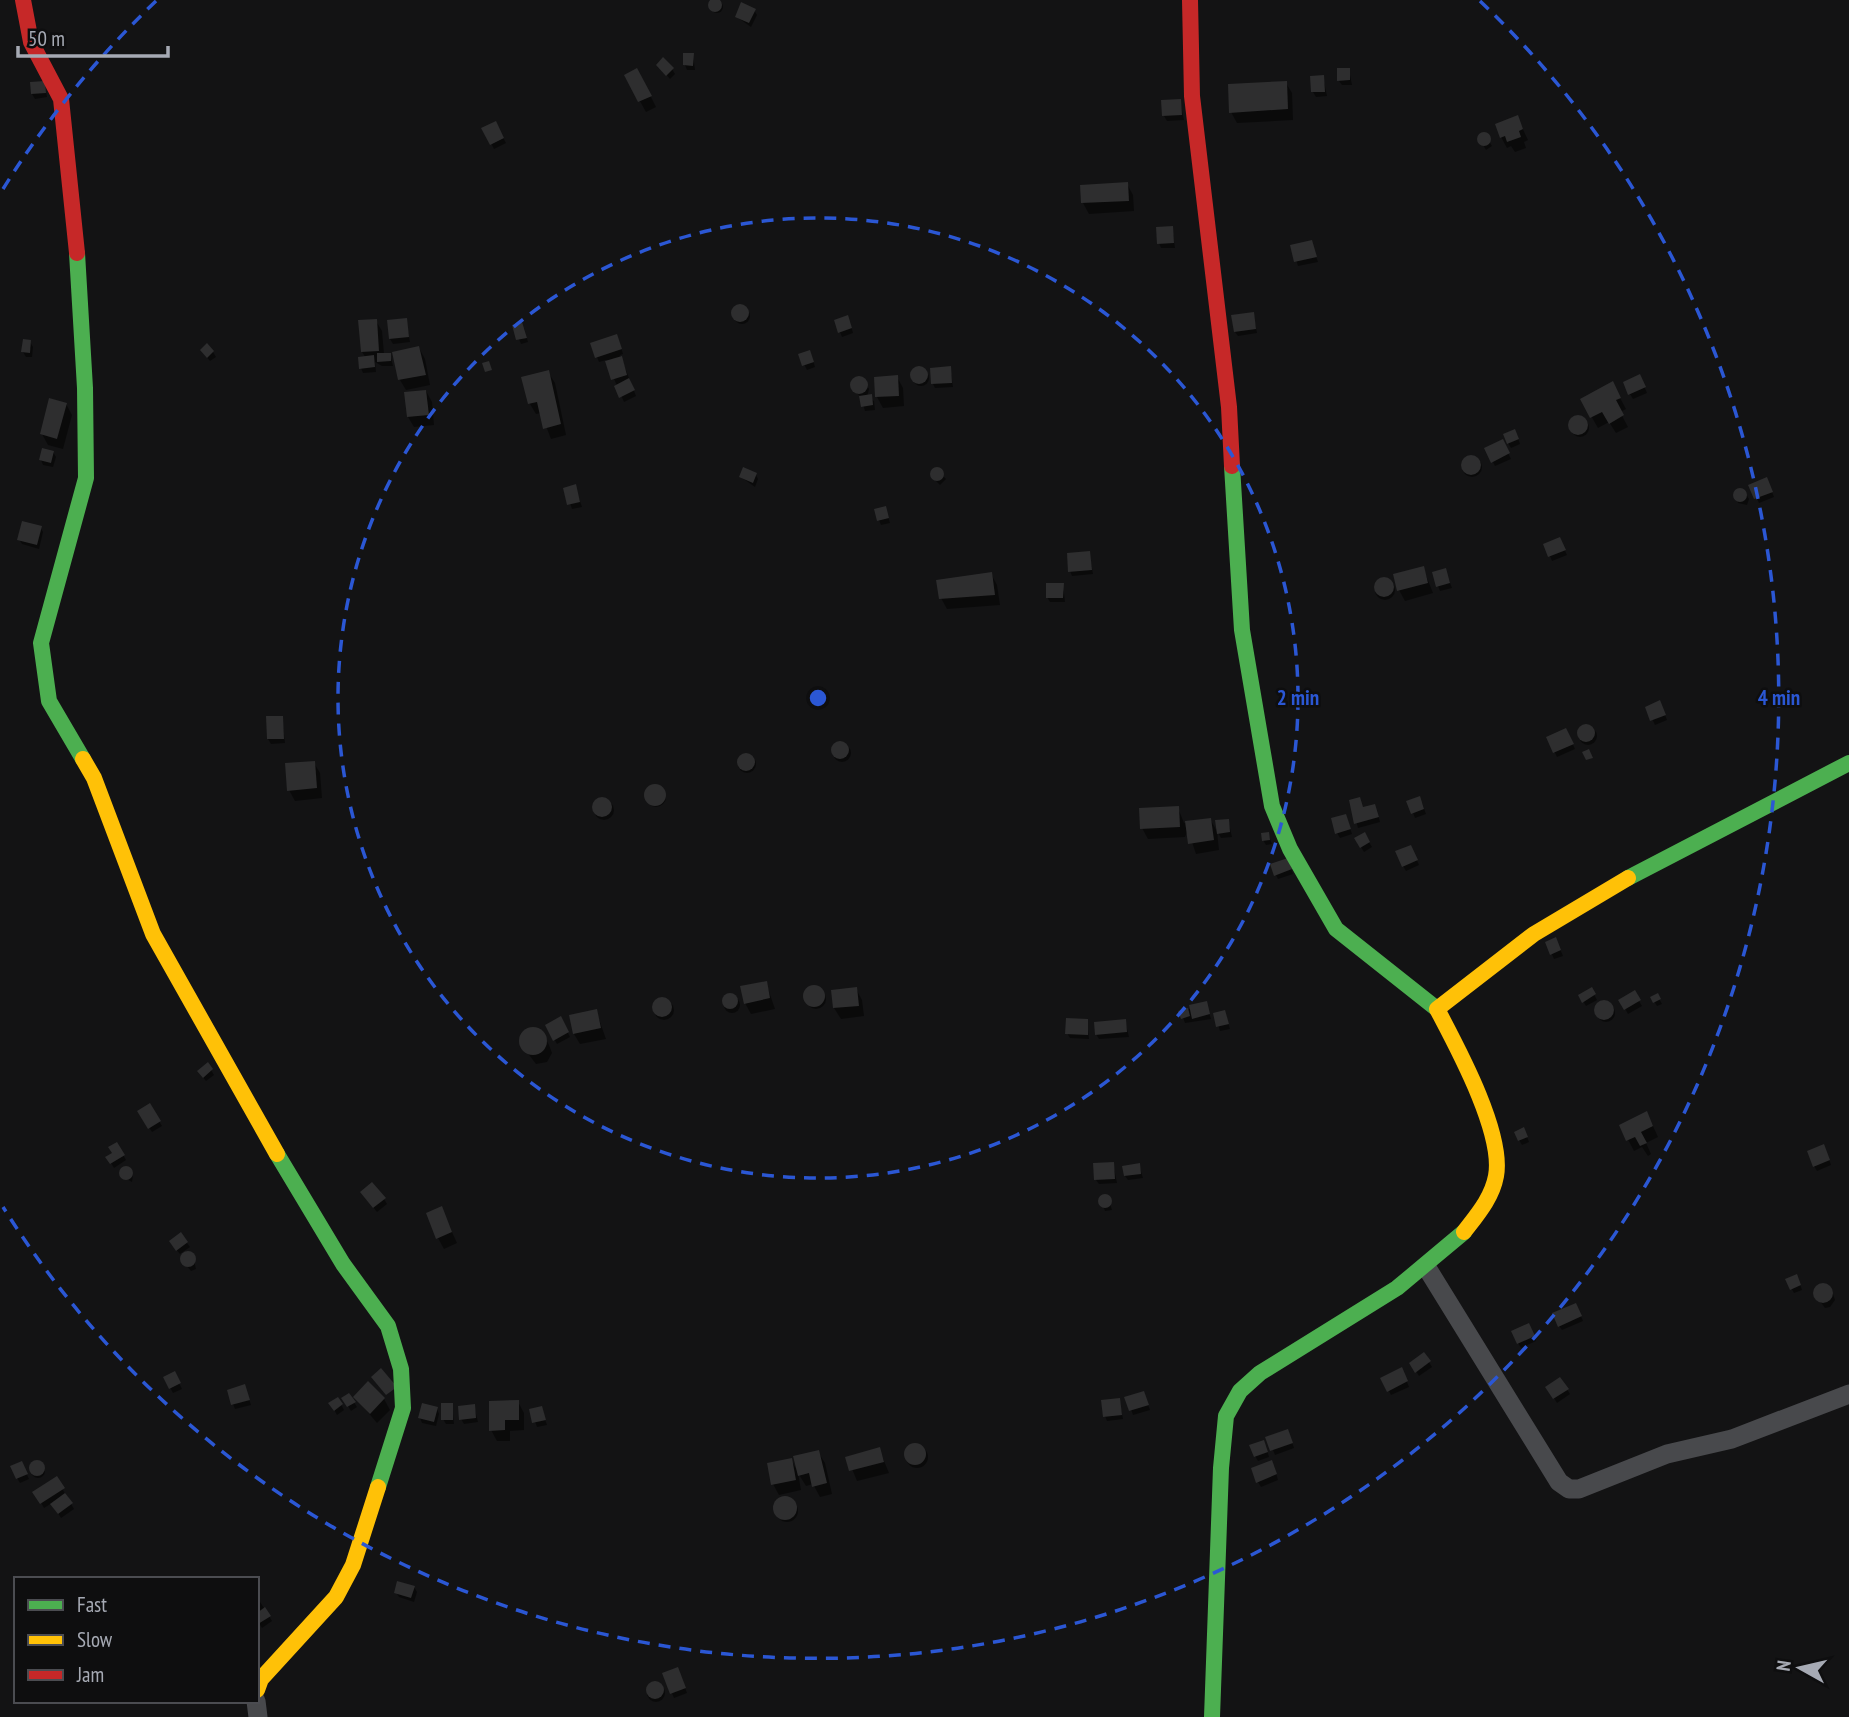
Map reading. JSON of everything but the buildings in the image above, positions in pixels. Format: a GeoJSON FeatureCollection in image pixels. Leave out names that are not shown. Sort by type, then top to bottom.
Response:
{"type":"FeatureCollection","features":[{"type":"Feature","properties":{"kind":"street"},"geometry":{"type":"LineString","coordinates":[[23,0],[31,42],[61,99],[75,212],[85,388],[86,478],[41,643],[49,701],[94,778],[153,934],[233,1080],[344,1264],[388,1326],[401,1369],[403,1408],[353,1565],[336,1597],[261,1679],[259,1684]]}},
{"type":"Feature","properties":{"kind":"street"},"geometry":{"type":"LineString","coordinates":[[1190,0],[1192,96],[1229,407],[1242,630],[1269,796],[1290,849],[1336,929],[1437,1009],[1466,1067],[1497,1154],[1496,1177],[1483,1211],[1459,1239],[1427,1268],[1260,1373],[1240,1391],[1226,1416],[1212,1717]]}},
{"type":"Feature","properties":{"kind":"street"},"geometry":{"type":"LineString","coordinates":[[1437,1009],[1534,934],[1603,891],[1849,763]]}},
{"type":"Feature","properties":{"kind":"street"},"geometry":{"type":"LineString","coordinates":[[1427,1268],[1559,1482],[1569,1489],[1579,1489],[1667,1454],[1731,1439],[1849,1394]]}},
{"type":"Feature","properties":{"kind":"traffic: fast"},"geometry":{"type":"LineString","coordinates":[[77,253],[85,388],[86,478],[41,643],[49,701],[83,759]]}},
{"type":"Feature","properties":{"kind":"traffic: fast"},"geometry":{"type":"LineString","coordinates":[[1232,466],[1242,630],[1272,806],[1290,849],[1336,929],[1437,1009]]}},
{"type":"Feature","properties":{"kind":"traffic: fast"},"geometry":{"type":"LineString","coordinates":[[1628,878],[1849,763]]}},
{"type":"Feature","properties":{"kind":"traffic: fast"},"geometry":{"type":"LineString","coordinates":[[277,1154],[343,1264],[388,1326],[401,1369],[403,1408],[378,1487]]}},
{"type":"Feature","properties":{"kind":"traffic: fast"},"geometry":{"type":"LineString","coordinates":[[1212,1717],[1221,1468],[1226,1416],[1240,1391],[1260,1373],[1397,1288],[1464,1232]]}},
{"type":"Feature","properties":{"kind":"traffic: slow"},"geometry":{"type":"LineString","coordinates":[[83,759],[94,778],[153,934],[277,1154]]}},
{"type":"Feature","properties":{"kind":"traffic: slow"},"geometry":{"type":"LineString","coordinates":[[1464,1232],[1491,1192],[1496,1176],[1497,1158],[1493,1137],[1477,1091],[1437,1009],[1534,934],[1628,878]]}},
{"type":"Feature","properties":{"kind":"traffic: slow"},"geometry":{"type":"LineString","coordinates":[[259,1684],[261,1679],[336,1597],[353,1565],[378,1487]]}},
{"type":"Feature","properties":{"kind":"traffic: jam"},"geometry":{"type":"LineString","coordinates":[[23,0],[31,42],[61,99],[77,253]]}},
{"type":"Feature","properties":{"kind":"traffic: jam"},"geometry":{"type":"LineString","coordinates":[[1190,0],[1192,96],[1229,407],[1232,466]]}}]}
